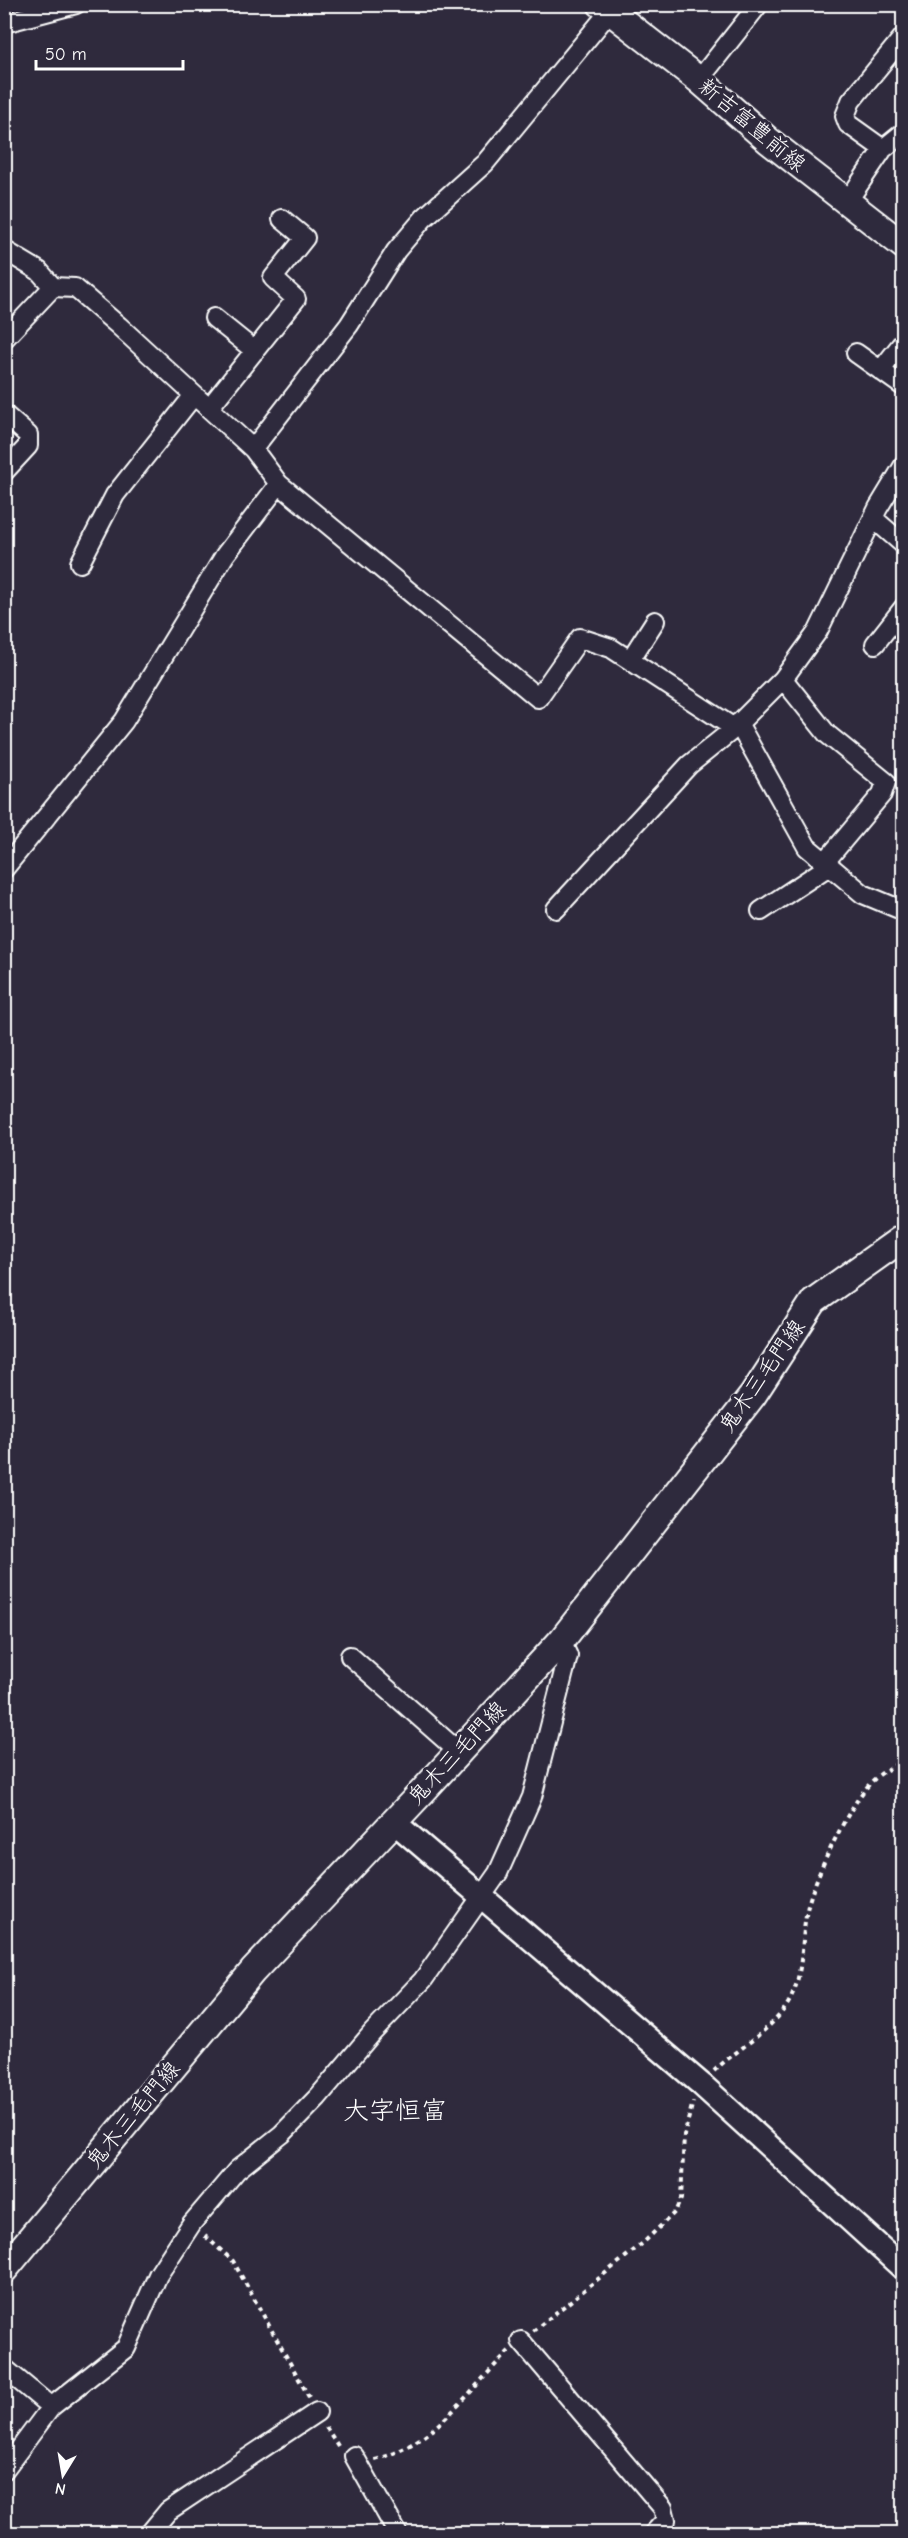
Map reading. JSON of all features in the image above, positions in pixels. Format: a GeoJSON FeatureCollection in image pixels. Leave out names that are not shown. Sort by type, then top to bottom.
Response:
{"type":"FeatureCollection","features":[{"type":"Feature","properties":{"kind":"main road","name":"新吉富豊前線"},"geometry":{"type":"LineString","coordinates":[[606,8],[699,80],[769,141],[903,246]]}},
{"type":"Feature","properties":{"kind":"main road","name":"鬼木三毛門線"},"geometry":{"type":"LineString","coordinates":[[4,2270],[253,1971],[561,1641],[753,1395],[814,1300],[903,1237]]}},
{"type":"Feature","properties":{"kind":"street"},"geometry":{"type":"LineString","coordinates":[[4,23],[76,4]]}},
{"type":"Feature","properties":{"kind":"street"},"geometry":{"type":"LineString","coordinates":[[699,80],[759,4]]}},
{"type":"Feature","properties":{"kind":"street"},"geometry":{"type":"LineString","coordinates":[[253,449],[349,325],[396,251],[424,218],[485,163],[606,8]]}},
{"type":"Feature","properties":{"kind":"street"},"geometry":{"type":"LineString","coordinates":[[883,149],[848,124],[845,116],[851,101],[903,36]]}},
{"type":"Feature","properties":{"kind":"street"},"geometry":{"type":"LineString","coordinates":[[847,202],[883,149],[903,132]]}},
{"type":"Feature","properties":{"kind":"street"},"geometry":{"type":"LineString","coordinates":[[209,408],[296,299],[273,278],[305,238],[282,219]]}},
{"type":"Feature","properties":{"kind":"street"},"geometry":{"type":"LineString","coordinates":[[4,250],[39,271],[54,287],[75,288],[253,449],[279,484],[538,698],[580,638],[611,648],[736,726],[807,847],[863,894],[903,911]]}},
{"type":"Feature","properties":{"kind":"street"},"geometry":{"type":"LineString","coordinates":[[4,339],[54,287]]}},
{"type":"Feature","properties":{"kind":"street"},"geometry":{"type":"LineString","coordinates":[[214,318],[255,351]]}},
{"type":"Feature","properties":{"kind":"street"},"geometry":{"type":"LineString","coordinates":[[881,370],[903,341]]}},
{"type":"Feature","properties":{"kind":"street"},"geometry":{"type":"LineString","coordinates":[[856,353],[903,387]]}},
{"type":"Feature","properties":{"kind":"street"},"geometry":{"type":"LineString","coordinates":[[80,563],[115,495],[194,395]]}},
{"type":"Feature","properties":{"kind":"street"},"geometry":{"type":"LineString","coordinates":[[4,414],[28,435],[28,446],[4,472]]}},
{"type":"Feature","properties":{"kind":"street"},"geometry":{"type":"LineString","coordinates":[[556,909],[689,765],[736,726],[783,679],[818,631],[873,519],[903,465]]}},
{"type":"Feature","properties":{"kind":"street"},"geometry":{"type":"LineString","coordinates":[[4,869],[124,722],[225,555],[279,484]]}},
{"type":"Feature","properties":{"kind":"street"},"geometry":{"type":"LineString","coordinates":[[873,519],[903,545]]}},
{"type":"Feature","properties":{"kind":"street"},"geometry":{"type":"LineString","coordinates":[[875,644],[903,607]]}},
{"type":"Feature","properties":{"kind":"street"},"geometry":{"type":"LineString","coordinates":[[630,660],[655,621]]}},
{"type":"Feature","properties":{"kind":"street"},"geometry":{"type":"LineString","coordinates":[[761,910],[827,864],[882,794],[886,782],[827,734],[783,679]]}},
{"type":"Feature","properties":{"kind":"street"},"geometry":{"type":"LineString","coordinates":[[4,2470],[51,2407],[126,2348],[158,2275],[192,2223],[237,2170],[282,2134],[318,2097],[373,2032],[423,1980],[480,1895],[498,1873],[532,1797],[568,1656],[561,1641]]}},
{"type":"Feature","properties":{"kind":"street"},"geometry":{"type":"LineString","coordinates":[[350,1656],[459,1752]]}},
{"type":"Feature","properties":{"kind":"street"},"geometry":{"type":"LineString","coordinates":[[394,1822],[702,2085],[903,2269]]}},
{"type":"Feature","properties":{"kind":"street"},"geometry":{"type":"LineString","coordinates":[[521,2341],[663,2508],[666,2520],[653,2534]]}},
{"type":"Feature","properties":{"kind":"street"},"geometry":{"type":"LineString","coordinates":[[4,2368],[51,2407]]}},
{"type":"Feature","properties":{"kind":"street"},"geometry":{"type":"LineString","coordinates":[[149,2534],[168,2511],[317,2412]]}},
{"type":"Feature","properties":{"kind":"street"},"geometry":{"type":"LineString","coordinates":[[354,2456],[398,2534]]}},
{"type":"Feature","properties":{"kind":"path"},"geometry":{"type":"LineString","coordinates":[[192,2223],[232,2261],[340,2450],[354,2456],[376,2460],[417,2443],[442,2422],[487,2372],[521,2341],[643,2243],[675,2212],[681,2199],[684,2135],[688,2113],[702,2085],[708,2076],[731,2055],[768,2027],[792,1998],[799,1978],[807,1909],[835,1839],[866,1788],[879,1774],[903,1760]]}},
{"type":"Feature","properties":{"kind":"district","name":"大字恒富"},"geometry":{"type":"Point","coordinates":[395,2111]}}]}
